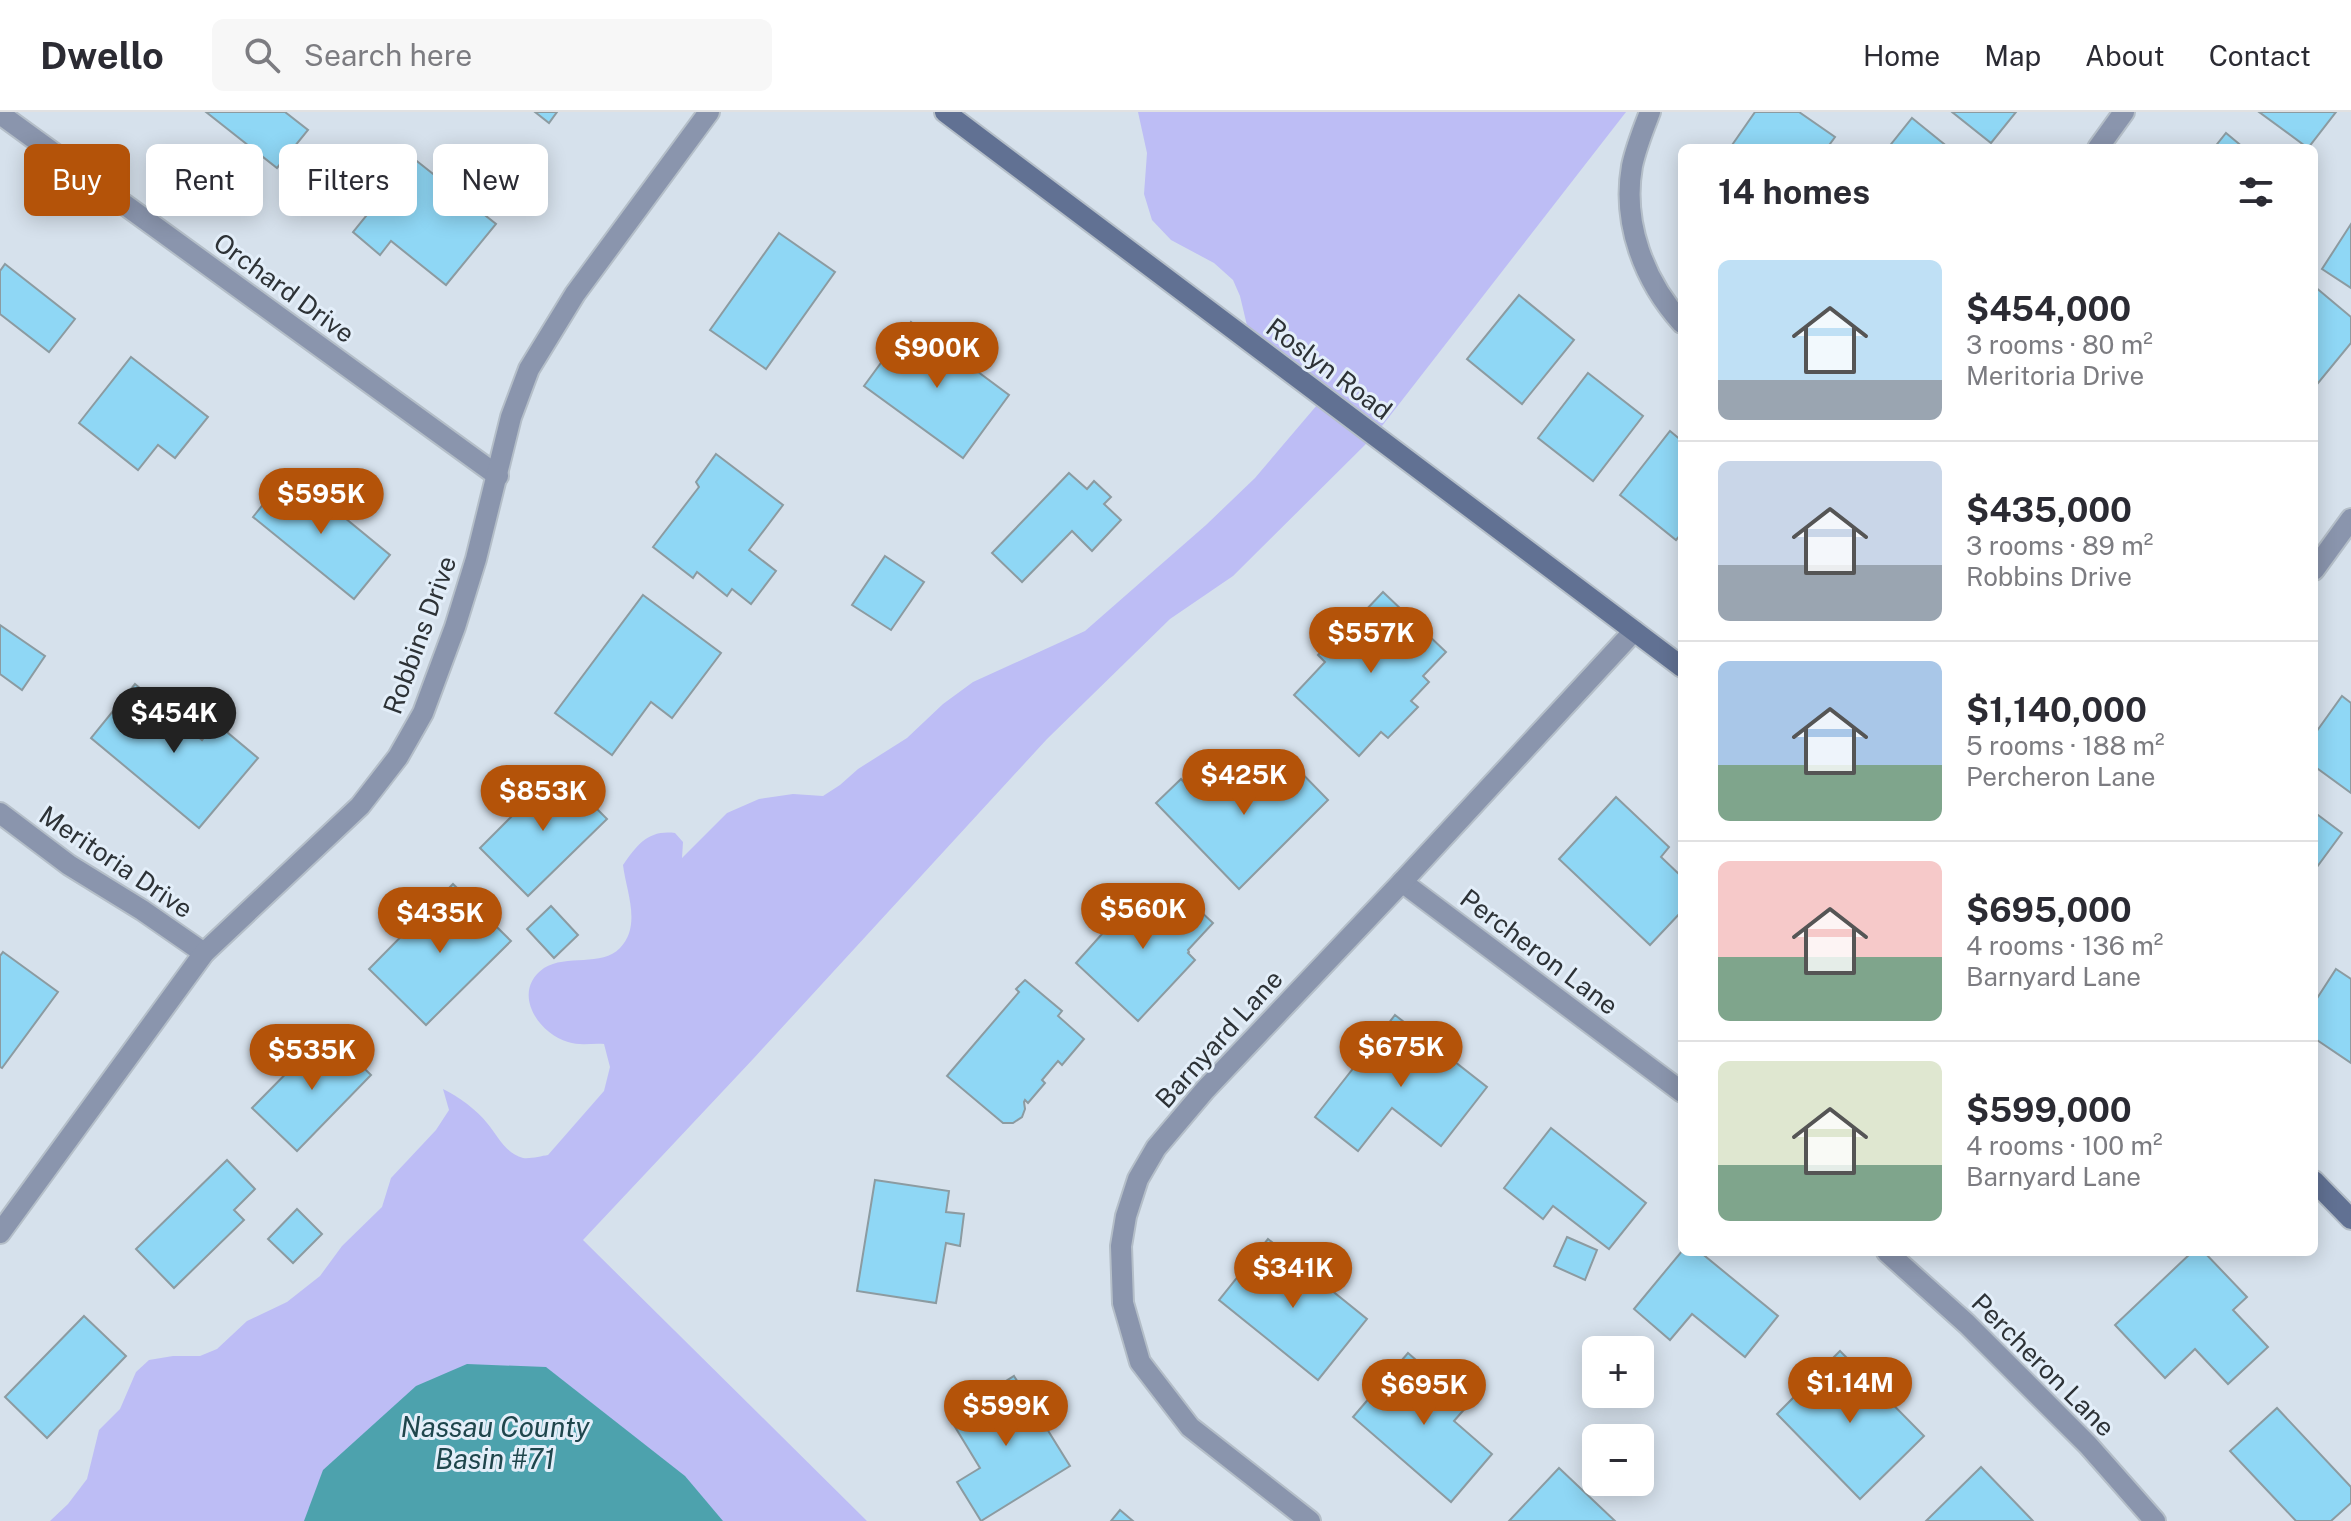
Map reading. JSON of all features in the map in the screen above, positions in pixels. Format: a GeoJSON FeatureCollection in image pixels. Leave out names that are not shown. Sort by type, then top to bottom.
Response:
{"type":"FeatureCollection","features":[{"type":"Feature","properties":{"kind":"main road","name":"Roslyn Road"},"geometry":{"type":"LineString","coordinates":[[945,112],[1678,664]]}},
{"type":"Feature","properties":{"kind":"main road"},"geometry":{"type":"LineString","coordinates":[[2318,1185],[2351,1219]]}},
{"type":"Feature","properties":{"kind":"street","name":"Robbins Drive"},"geometry":{"type":"LineString","coordinates":[[0,1233],[204,953],[360,806],[398,757],[423,713],[455,627],[476,559],[518,395],[535,358],[575,294],[709,112]]}},
{"type":"Feature","properties":{"kind":"street"},"geometry":{"type":"LineString","coordinates":[[1650,112],[1632,167],[1630,196],[1635,240],[1656,289],[1678,319]]}},
{"type":"Feature","properties":{"kind":"street"},"geometry":{"type":"LineString","coordinates":[[2101,144],[2124,112]]}},
{"type":"Feature","properties":{"kind":"street","name":"Orchard Drive"},"geometry":{"type":"LineString","coordinates":[[0,114],[498,476]]}},
{"type":"Feature","properties":{"kind":"street"},"geometry":{"type":"LineString","coordinates":[[2318,564],[2351,519]]}},
{"type":"Feature","properties":{"kind":"street","name":"Barnyard Lane"},"geometry":{"type":"LineString","coordinates":[[1310,1521],[1190,1427],[1140,1362],[1123,1303],[1121,1246],[1126,1216],[1138,1179],[1156,1148],[1205,1090],[1634,631]]}},
{"type":"Feature","properties":{"kind":"street","name":"Meritoria Drive"},"geometry":{"type":"LineString","coordinates":[[0,813],[69,865],[204,953]]}},
{"type":"Feature","properties":{"kind":"street","name":"Percheron Lane"},"geometry":{"type":"LineString","coordinates":[[1402,882],[1678,1089]]}},
{"type":"Feature","properties":{"kind":"street","name":"Percheron Lane"},"geometry":{"type":"LineString","coordinates":[[1891,1256],[1967,1324],[2088,1445],[2155,1521]]}},
{"type":"Feature","properties":{"kind":"shaded area"},"geometry":{"type":"Polygon","coordinates":[[[1138,112],[1626,112],[1375,435],[1233,576],[1170,619],[1047,739],[583,1240],[867,1521],[50,1521],[87,1479],[99,1430],[120,1409],[136,1372],[149,1360],[200,1356],[217,1349],[247,1321],[287,1302],[320,1276],[342,1246],[382,1207],[391,1178],[436,1130],[449,1110],[443,1089],[478,1113],[502,1144],[523,1158],[548,1155],[604,1091],[610,1067],[604,1044],[572,1043],[547,1030],[532,1010],[529,988],[534,977],[544,968],[563,962],[604,957],[620,948],[627,939],[631,918],[623,865],[644,840],[658,834],[675,833],[683,842],[682,858],[727,813],[759,799],[793,794],[823,796],[907,738],[943,704],[973,682],[1085,631],[1255,478],[1323,398],[1250,338],[1233,280],[1214,263],[1171,240],[1152,220],[1144,194],[1147,153],[1138,112]]]}},
{"type":"Feature","properties":{"kind":"water","name":"Nassau County Basin #71"},"geometry":{"type":"Polygon","coordinates":[[[467,1364],[546,1367],[685,1476],[723,1521],[304,1521],[323,1470],[416,1386],[467,1364]]]}},
{"type":"Feature","properties":{"kind":"building"},"geometry":{"type":"Polygon","coordinates":[[[206,112],[285,112],[308,130],[297,144],[279,144],[277,168],[263,157],[263,144],[247,144],[206,112]]]}},
{"type":"Feature","properties":{"kind":"building"},"geometry":{"type":"Polygon","coordinates":[[[535,112],[557,112],[549,123],[535,112]]]}},
{"type":"Feature","properties":{"kind":"building"},"geometry":{"type":"Polygon","coordinates":[[[1755,112],[1799,112],[1835,137],[1830,144],[1733,144],[1755,112]]]}},
{"type":"Feature","properties":{"kind":"building"},"geometry":{"type":"Polygon","coordinates":[[[1952,112],[2016,112],[1991,143],[1952,112]]]}},
{"type":"Feature","properties":{"kind":"building"},"geometry":{"type":"Polygon","coordinates":[[[2259,112],[2336,112],[2311,144],[2303,144],[2259,112]]]}},
{"type":"Feature","properties":{"kind":"building"},"geometry":{"type":"Polygon","coordinates":[[[1912,118],[1944,144],[1891,144],[1912,118]]]}},
{"type":"Feature","properties":{"kind":"building"},"geometry":{"type":"Polygon","coordinates":[[[2226,133],[2239,144],[2217,144],[2226,133]]]}},
{"type":"Feature","properties":{"kind":"building"},"geometry":{"type":"Polygon","coordinates":[[[417,161],[433,174],[433,216],[486,216],[496,224],[446,285],[391,241],[380,255],[353,232],[366,216],[417,216],[417,161]]]}},
{"type":"Feature","properties":{"kind":"building"},"geometry":{"type":"Polygon","coordinates":[[[2351,224],[2351,288],[2322,269],[2351,224]]]}},
{"type":"Feature","properties":{"kind":"building"},"geometry":{"type":"Polygon","coordinates":[[[779,233],[835,272],[766,369],[710,330],[779,233]]]}},
{"type":"Feature","properties":{"kind":"building"},"geometry":{"type":"Polygon","coordinates":[[[5,264],[75,319],[49,352],[0,314],[0,271],[5,264]]]}},
{"type":"Feature","properties":{"kind":"building"},"geometry":{"type":"Polygon","coordinates":[[[2318,289],[2351,317],[2351,343],[2318,383],[2318,289]]]}},
{"type":"Feature","properties":{"kind":"building"},"geometry":{"type":"Polygon","coordinates":[[[1519,295],[1574,340],[1522,404],[1467,359],[1519,295]]]}},
{"type":"Feature","properties":{"kind":"building"},"geometry":{"type":"Polygon","coordinates":[[[911,322],[1009,395],[963,458],[864,386],[911,322]]]}},
{"type":"Feature","properties":{"kind":"building"},"geometry":{"type":"Polygon","coordinates":[[[131,357],[208,417],[175,458],[158,445],[138,470],[79,423],[131,357]]]}},
{"type":"Feature","properties":{"kind":"building"},"geometry":{"type":"Polygon","coordinates":[[[1588,373],[1643,416],[1593,481],[1538,438],[1588,373]]]}},
{"type":"Feature","properties":{"kind":"building"},"geometry":{"type":"Polygon","coordinates":[[[1670,431],[1678,438],[1676,540],[1620,495],[1670,431]]]}},
{"type":"Feature","properties":{"kind":"building"},"geometry":{"type":"Polygon","coordinates":[[[716,454],[783,505],[749,550],[776,571],[751,604],[732,589],[727,596],[697,572],[693,578],[653,547],[699,487],[696,482],[716,454]]]}},
{"type":"Feature","properties":{"kind":"building"},"geometry":{"type":"Polygon","coordinates":[[[289,472],[390,555],[354,599],[253,517],[289,472]]]}},
{"type":"Feature","properties":{"kind":"building"},"geometry":{"type":"Polygon","coordinates":[[[1069,473],[1087,489],[1094,481],[1111,497],[1104,504],[1121,520],[1092,551],[1072,531],[1022,582],[992,553],[1069,473]]]}},
{"type":"Feature","properties":{"kind":"building"},"geometry":{"type":"Polygon","coordinates":[[[885,556],[924,582],[891,630],[852,605],[885,556]]]}},
{"type":"Feature","properties":{"kind":"building"},"geometry":{"type":"Polygon","coordinates":[[[1383,592],[1446,652],[1423,676],[1429,682],[1411,701],[1418,707],[1388,738],[1381,732],[1359,756],[1294,695],[1325,662],[1318,655],[1361,609],[1364,612],[1383,592]]]}},
{"type":"Feature","properties":{"kind":"building"},"geometry":{"type":"Polygon","coordinates":[[[643,595],[721,653],[672,718],[651,702],[612,755],[555,713],[643,595]]]}},
{"type":"Feature","properties":{"kind":"building"},"geometry":{"type":"Polygon","coordinates":[[[0,625],[45,656],[22,690],[0,674],[0,625]]]}},
{"type":"Feature","properties":{"kind":"building"},"geometry":{"type":"Polygon","coordinates":[[[135,684],[202,740],[216,723],[258,758],[199,828],[91,738],[135,684]]]}},
{"type":"Feature","properties":{"kind":"building"},"geometry":{"type":"Polygon","coordinates":[[[2342,696],[2351,703],[2351,793],[2318,769],[2318,729],[2342,696]]]}},
{"type":"Feature","properties":{"kind":"building"},"geometry":{"type":"Polygon","coordinates":[[[1284,755],[1328,800],[1239,889],[1156,803],[1181,779],[1196,795],[1220,771],[1244,795],[1284,755]]]}},
{"type":"Feature","properties":{"kind":"building"},"geometry":{"type":"Polygon","coordinates":[[[558,770],[607,819],[528,896],[480,848],[558,770]]]}},
{"type":"Feature","properties":{"kind":"building"},"geometry":{"type":"Polygon","coordinates":[[[1616,797],[1669,847],[1661,857],[1678,873],[1678,915],[1650,945],[1559,859],[1616,797]]]}},
{"type":"Feature","properties":{"kind":"building"},"geometry":{"type":"Polygon","coordinates":[[[2318,815],[2342,833],[2318,866],[2318,815]]]}},
{"type":"Feature","properties":{"kind":"building"},"geometry":{"type":"Polygon","coordinates":[[[453,884],[511,941],[426,1025],[369,969],[453,884]]]}},
{"type":"Feature","properties":{"kind":"building"},"geometry":{"type":"Polygon","coordinates":[[[1122,895],[1139,910],[1142,907],[1154,917],[1167,903],[1172,907],[1183,895],[1213,923],[1188,950],[1195,960],[1138,1021],[1076,963],[1102,934],[1093,926],[1122,895]]]}},
{"type":"Feature","properties":{"kind":"building"},"geometry":{"type":"Polygon","coordinates":[[[551,906],[578,935],[554,958],[527,929],[551,906]]]}},
{"type":"Feature","properties":{"kind":"building"},"geometry":{"type":"Polygon","coordinates":[[[3,952],[58,992],[2,1068],[0,956],[3,952]]]}},
{"type":"Feature","properties":{"kind":"building"},"geometry":{"type":"Polygon","coordinates":[[[2336,969],[2351,979],[2351,1063],[2318,1041],[2318,997],[2336,969]]]}},
{"type":"Feature","properties":{"kind":"building"},"geometry":{"type":"Polygon","coordinates":[[[1025,980],[1062,1011],[1058,1016],[1084,1039],[1062,1065],[1058,1061],[1028,1103],[1025,1100],[1022,1117],[1013,1123],[1003,1123],[947,1076],[1019,992],[1016,989],[1025,980]]]}},
{"type":"Feature","properties":{"kind":"building"},"geometry":{"type":"Polygon","coordinates":[[[1395,1015],[1487,1087],[1441,1146],[1392,1108],[1358,1151],[1315,1117],[1395,1015]]]}},
{"type":"Feature","properties":{"kind":"building"},"geometry":{"type":"Polygon","coordinates":[[[327,1032],[371,1075],[297,1151],[252,1108],[327,1032]]]}},
{"type":"Feature","properties":{"kind":"building"},"geometry":{"type":"Polygon","coordinates":[[[1551,1128],[1646,1203],[1609,1249],[1553,1206],[1543,1219],[1504,1188],[1551,1128]]]}},
{"type":"Feature","properties":{"kind":"building"},"geometry":{"type":"Polygon","coordinates":[[[227,1160],[255,1189],[234,1210],[244,1220],[174,1288],[136,1249],[227,1160]]]}},
{"type":"Feature","properties":{"kind":"building"},"geometry":{"type":"Polygon","coordinates":[[[875,1180],[949,1191],[946,1212],[964,1214],[960,1246],[946,1243],[936,1303],[857,1291],[875,1180]]]}},
{"type":"Feature","properties":{"kind":"building"},"geometry":{"type":"Polygon","coordinates":[[[297,1209],[322,1234],[293,1263],[268,1239],[297,1209]]]}},
{"type":"Feature","properties":{"kind":"building"},"geometry":{"type":"Polygon","coordinates":[[[1567,1237],[1597,1250],[1585,1280],[1554,1266],[1567,1237]]]}},
{"type":"Feature","properties":{"kind":"building"},"geometry":{"type":"Polygon","coordinates":[[[1268,1239],[1367,1319],[1318,1380],[1219,1300],[1268,1239]]]}},
{"type":"Feature","properties":{"kind":"building"},"geometry":{"type":"Polygon","coordinates":[[[1678,1256],[1705,1256],[1778,1316],[1745,1357],[1692,1314],[1670,1340],[1634,1309],[1678,1256]]]}},
{"type":"Feature","properties":{"kind":"building"},"geometry":{"type":"Polygon","coordinates":[[[2188,1256],[2208,1256],[2247,1297],[2233,1310],[2268,1347],[2228,1384],[2195,1349],[2165,1378],[2115,1325],[2188,1256]]]}},
{"type":"Feature","properties":{"kind":"building"},"geometry":{"type":"Polygon","coordinates":[[[84,1316],[126,1356],[47,1438],[5,1397],[84,1316]]]}},
{"type":"Feature","properties":{"kind":"building"},"geometry":{"type":"Polygon","coordinates":[[[1840,1351],[1924,1436],[1860,1499],[1777,1414],[1840,1351]]]}},
{"type":"Feature","properties":{"kind":"building"},"geometry":{"type":"Polygon","coordinates":[[[1408,1353],[1468,1405],[1454,1421],[1492,1454],[1451,1502],[1353,1417],[1408,1353]]]}},
{"type":"Feature","properties":{"kind":"building"},"geometry":{"type":"Polygon","coordinates":[[[1014,1376],[1070,1466],[981,1521],[957,1482],[980,1468],[949,1417],[1014,1376]]]}},
{"type":"Feature","properties":{"kind":"building"},"geometry":{"type":"Polygon","coordinates":[[[2277,1408],[2351,1487],[2351,1503],[2331,1521],[2296,1521],[2230,1451],[2277,1408]]]}},
{"type":"Feature","properties":{"kind":"building"},"geometry":{"type":"Polygon","coordinates":[[[1981,1467],[2033,1521],[1926,1521],[1981,1467]]]}},
{"type":"Feature","properties":{"kind":"building"},"geometry":{"type":"Polygon","coordinates":[[[1559,1468],[1582,1490],[1582,1496],[1589,1496],[1615,1521],[1509,1521],[1559,1468]]]}},
{"type":"Feature","properties":{"kind":"building"},"geometry":{"type":"Polygon","coordinates":[[[1120,1510],[1133,1521],[1111,1521],[1120,1510]]]}}]}
